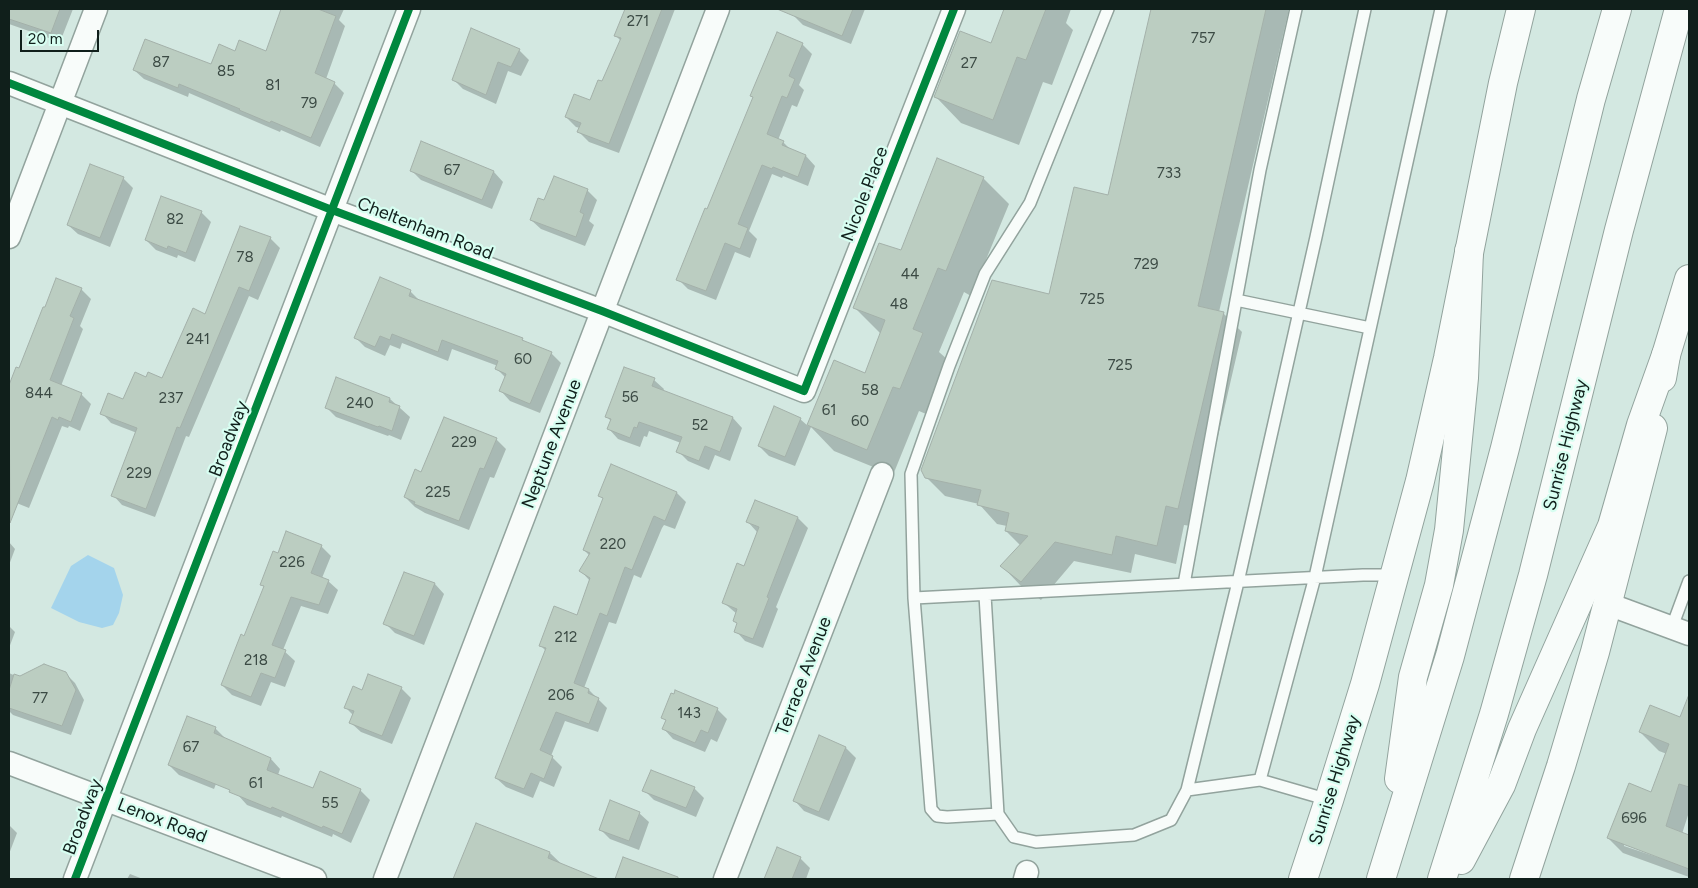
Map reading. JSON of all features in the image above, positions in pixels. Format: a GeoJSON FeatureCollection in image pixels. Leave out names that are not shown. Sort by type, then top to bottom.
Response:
{"type":"FeatureCollection","features":[{"type":"Feature","properties":{"kind":"main road","name":"Sunrise Highway"},"geometry":{"type":"LineString","coordinates":[[1303,879],[1365,684],[1396,575],[1435,417],[1503,83],[1522,9]]}},
{"type":"Feature","properties":{"kind":"main road"},"geometry":{"type":"LineString","coordinates":[[1384,871],[1467,596],[1573,169],[1617,9]]}},
{"type":"Feature","properties":{"kind":"main road","name":"Sunrise Highway"},"geometry":{"type":"LineString","coordinates":[[1442,879],[1494,714],[1533,575],[1619,230],[1679,9]]}},
{"type":"Feature","properties":{"kind":"main road"},"geometry":{"type":"LineString","coordinates":[[1384,871],[1413,677],[1439,585],[1449,530],[1464,378],[1469,250]]}},
{"type":"Feature","properties":{"kind":"main road"},"geometry":{"type":"LineString","coordinates":[[1451,879],[1501,785],[1522,729],[1612,526],[1641,426],[1666,355],[1685,309],[1689,278]]}},
{"type":"Feature","properties":{"kind":"main road"},"geometry":{"type":"LineString","coordinates":[[1524,879],[1561,766],[1608,604],[1654,427],[1666,355]]}},
{"type":"Feature","properties":{"kind":"street"},"geometry":{"type":"LineString","coordinates":[[9,237],[96,9]]}},
{"type":"Feature","properties":{"kind":"street","name":"Broadway"},"geometry":{"type":"LineString","coordinates":[[75,879],[409,9]]}},
{"type":"Feature","properties":{"kind":"street","name":"Neptune Avenue"},"geometry":{"type":"LineString","coordinates":[[386,879],[718,9]]}},
{"type":"Feature","properties":{"kind":"street","name":"Nicole Place"},"geometry":{"type":"LineString","coordinates":[[804,391],[954,9]]}},
{"type":"Feature","properties":{"kind":"street","name":"Cheltenham Road"},"geometry":{"type":"LineString","coordinates":[[9,83],[332,210],[602,311],[804,391]]}},
{"type":"Feature","properties":{"kind":"street","name":"Terrace Avenue"},"geometry":{"type":"LineString","coordinates":[[725,879],[882,474]]}},
{"type":"Feature","properties":{"kind":"street"},"geometry":{"type":"LineString","coordinates":[[1608,604],[1681,631]]}},
{"type":"Feature","properties":{"kind":"street","name":"Lenox Road"},"geometry":{"type":"LineString","coordinates":[[9,763],[315,879]]}},
{"type":"Feature","properties":{"kind":"lane"},"geometry":{"type":"LineString","coordinates":[[998,814],[947,817],[937,816],[931,809],[914,598],[911,474],[985,274],[1030,203],[1108,9]]}},
{"type":"Feature","properties":{"kind":"lane"},"geometry":{"type":"LineString","coordinates":[[1184,584],[1260,170],[1296,9]]}},
{"type":"Feature","properties":{"kind":"lane"},"geometry":{"type":"LineString","coordinates":[[985,595],[998,814],[1014,837],[1036,842],[1134,835],[1171,820],[1187,790],[1238,582],[1365,9]]}},
{"type":"Feature","properties":{"kind":"lane"},"geometry":{"type":"LineString","coordinates":[[1260,780],[1315,577],[1441,9]]}},
{"type":"Feature","properties":{"kind":"lane"},"geometry":{"type":"LineString","coordinates":[[1236,300],[1370,328]]}},
{"type":"Feature","properties":{"kind":"lane"},"geometry":{"type":"LineString","coordinates":[[914,598],[1315,577],[1396,575]]}},
{"type":"Feature","properties":{"kind":"lane"},"geometry":{"type":"LineString","coordinates":[[1681,631],[1689,581]]}},
{"type":"Feature","properties":{"kind":"lane"},"geometry":{"type":"LineString","coordinates":[[1187,790],[1260,780],[1329,800]]}},
{"type":"Feature","properties":{"kind":"water"},"geometry":{"type":"Polygon","coordinates":[[[88,555],[114,568],[123,595],[119,613],[113,625],[102,628],[79,622],[51,608],[71,566],[88,555]]]}},
{"type":"Feature","properties":{"kind":"building"},"geometry":{"type":"Polygon","coordinates":[[[9,9],[60,9],[51,33],[9,19],[9,9]]]}},
{"type":"Feature","properties":{"kind":"building"},"geometry":{"type":"Polygon","coordinates":[[[281,9],[318,9],[336,16],[315,73],[335,82],[311,138],[271,121],[270,123],[179,84],[178,88],[133,70],[145,39],[211,64],[219,44],[235,51],[239,40],[266,51],[281,9]]]}},
{"type":"Feature","properties":{"kind":"building"},"geometry":{"type":"Polygon","coordinates":[[[625,9],[662,9],[609,144],[577,132],[581,123],[565,117],[574,94],[590,100],[598,80],[602,81],[621,38],[614,36],[625,9]]]}},
{"type":"Feature","properties":{"kind":"building"},"geometry":{"type":"Polygon","coordinates":[[[777,9],[853,9],[842,36],[777,9]]]}},
{"type":"Feature","properties":{"kind":"building"},"geometry":{"type":"Polygon","coordinates":[[[1004,9],[1046,9],[1026,60],[1017,57],[993,120],[934,97],[960,31],[991,43],[1004,9]]]}},
{"type":"Feature","properties":{"kind":"building"},"geometry":{"type":"Polygon","coordinates":[[[1151,9],[1266,9],[1198,306],[1224,312],[1178,509],[1166,506],[1157,546],[1116,536],[1112,555],[1055,542],[1021,582],[1000,566],[1028,536],[1005,531],[1009,513],[977,505],[981,490],[925,478],[921,470],[992,280],[1049,294],[1074,187],[1108,195],[1151,9]]]}},
{"type":"Feature","properties":{"kind":"building"},"geometry":{"type":"Polygon","coordinates":[[[471,28],[520,49],[511,67],[498,62],[486,95],[452,80],[471,28]]]}},
{"type":"Feature","properties":{"kind":"building"},"geometry":{"type":"Polygon","coordinates":[[[777,32],[803,43],[789,76],[795,79],[787,98],[782,96],[767,134],[784,141],[782,145],[806,155],[798,177],[773,167],[772,169],[762,165],[738,224],[748,228],[740,249],[725,243],[706,291],[676,280],[753,97],[750,96],[777,32]]]}},
{"type":"Feature","properties":{"kind":"building"},"geometry":{"type":"Polygon","coordinates":[[[421,141],[494,171],[482,200],[410,171],[421,141]]]}},
{"type":"Feature","properties":{"kind":"building"},"geometry":{"type":"Polygon","coordinates":[[[937,158],[984,177],[946,271],[938,268],[913,329],[923,333],[900,389],[893,387],[867,450],[807,425],[834,360],[865,373],[885,320],[853,308],[879,243],[901,250],[937,158]]]}},
{"type":"Feature","properties":{"kind":"building"},"geometry":{"type":"Polygon","coordinates":[[[90,164],[124,177],[100,238],[67,225],[90,164]]]}},
{"type":"Feature","properties":{"kind":"building"},"geometry":{"type":"Polygon","coordinates":[[[554,176],[588,189],[580,212],[584,214],[576,237],[530,220],[538,198],[544,200],[554,176]]]}},
{"type":"Feature","properties":{"kind":"building"},"geometry":{"type":"Polygon","coordinates":[[[161,196],[202,211],[186,253],[168,246],[167,249],[145,240],[161,196]]]}},
{"type":"Feature","properties":{"kind":"building"},"geometry":{"type":"Polygon","coordinates":[[[240,226],[271,237],[249,291],[239,287],[180,428],[177,427],[146,509],[111,496],[137,428],[100,414],[108,393],[123,399],[135,372],[146,377],[148,372],[162,378],[193,308],[205,314],[240,226]]]}},
{"type":"Feature","properties":{"kind":"building"},"geometry":{"type":"Polygon","coordinates":[[[380,277],[411,290],[409,296],[523,338],[522,340],[552,352],[530,404],[499,391],[506,374],[495,369],[498,361],[442,340],[438,352],[392,334],[390,340],[380,336],[375,347],[354,338],[380,277]]]}},
{"type":"Feature","properties":{"kind":"building"},"geometry":{"type":"Polygon","coordinates":[[[56,278],[82,288],[70,316],[74,318],[50,380],[82,393],[71,422],[59,417],[58,420],[52,417],[10,523],[9,385],[16,367],[19,368],[56,278]]]}},
{"type":"Feature","properties":{"kind":"building"},"geometry":{"type":"Polygon","coordinates":[[[624,367],[655,378],[652,386],[733,417],[720,452],[705,446],[699,461],[676,452],[682,437],[639,422],[637,428],[634,427],[630,438],[607,429],[611,419],[605,417],[624,367]]]}},
{"type":"Feature","properties":{"kind":"building"},"geometry":{"type":"Polygon","coordinates":[[[336,377],[390,398],[389,402],[400,406],[392,431],[325,408],[336,377]]]}},
{"type":"Feature","properties":{"kind":"building"},"geometry":{"type":"Polygon","coordinates":[[[774,406],[801,418],[785,457],[758,446],[774,406]]]}},
{"type":"Feature","properties":{"kind":"building"},"geometry":{"type":"Polygon","coordinates":[[[444,417],[497,438],[484,469],[480,468],[459,521],[414,504],[415,502],[404,497],[415,469],[421,472],[444,417]]]}},
{"type":"Feature","properties":{"kind":"building"},"geometry":{"type":"Polygon","coordinates":[[[611,464],[677,492],[665,521],[654,516],[632,570],[625,567],[607,616],[600,613],[574,683],[589,689],[588,693],[599,698],[589,724],[556,712],[540,750],[553,756],[544,779],[531,773],[524,789],[495,778],[546,648],[539,646],[554,606],[577,615],[590,578],[579,571],[590,553],[583,550],[603,498],[598,496],[611,464]]]}},
{"type":"Feature","properties":{"kind":"building"},"geometry":{"type":"Polygon","coordinates":[[[755,500],[798,517],[753,639],[734,632],[737,623],[733,621],[737,609],[722,603],[737,563],[744,566],[759,527],[746,522],[755,500]]]}},
{"type":"Feature","properties":{"kind":"building"},"geometry":{"type":"Polygon","coordinates":[[[286,531],[322,545],[311,573],[329,580],[319,605],[291,597],[272,645],[286,650],[275,678],[261,673],[251,697],[221,685],[241,634],[244,636],[264,586],[260,585],[273,551],[278,553],[286,531]]]}},
{"type":"Feature","properties":{"kind":"building"},"geometry":{"type":"Polygon","coordinates":[[[404,572],[435,583],[414,636],[383,624],[404,572]]]}},
{"type":"Feature","properties":{"kind":"building"},"geometry":{"type":"Polygon","coordinates":[[[44,664],[66,672],[76,690],[62,726],[9,708],[9,690],[14,674],[20,676],[44,664]]]}},
{"type":"Feature","properties":{"kind":"building"},"geometry":{"type":"Polygon","coordinates":[[[368,674],[402,687],[382,736],[349,723],[354,711],[344,708],[353,686],[362,690],[368,674]]]}},
{"type":"Feature","properties":{"kind":"building"},"geometry":{"type":"Polygon","coordinates":[[[675,690],[718,708],[708,733],[701,730],[695,743],[662,729],[666,720],[661,718],[671,693],[674,694],[675,690]]]}},
{"type":"Feature","properties":{"kind":"building"},"geometry":{"type":"Polygon","coordinates":[[[1688,697],[1689,787],[1679,784],[1666,826],[1689,835],[1689,869],[1607,838],[1629,783],[1651,792],[1669,744],[1639,732],[1650,705],[1680,717],[1688,697]]]}},
{"type":"Feature","properties":{"kind":"building"},"geometry":{"type":"Polygon","coordinates":[[[187,716],[216,727],[214,733],[271,758],[267,770],[313,788],[320,771],[361,789],[342,834],[323,826],[322,828],[272,807],[271,809],[168,765],[187,716]]]}},
{"type":"Feature","properties":{"kind":"building"},"geometry":{"type":"Polygon","coordinates":[[[819,735],[846,747],[819,812],[793,801],[819,735]]]}},
{"type":"Feature","properties":{"kind":"building"},"geometry":{"type":"Polygon","coordinates":[[[651,770],[695,787],[686,808],[642,791],[651,770]]]}},
{"type":"Feature","properties":{"kind":"building"},"geometry":{"type":"Polygon","coordinates":[[[610,800],[640,812],[629,841],[599,830],[610,800]]]}},
{"type":"Feature","properties":{"kind":"building"},"geometry":{"type":"Polygon","coordinates":[[[476,823],[550,852],[548,858],[599,879],[453,879],[476,823]]]}},
{"type":"Feature","properties":{"kind":"building"},"geometry":{"type":"Polygon","coordinates":[[[777,847],[801,857],[792,879],[764,879],[777,847]]]}},
{"type":"Feature","properties":{"kind":"building"},"geometry":{"type":"Polygon","coordinates":[[[623,857],[678,877],[678,879],[615,879],[623,857]]]}},
{"type":"Feature","properties":{"kind":"cycle path"},"geometry":{"type":"LineString","coordinates":[[75,879],[409,9]]}},
{"type":"Feature","properties":{"kind":"cycle path"},"geometry":{"type":"LineString","coordinates":[[9,83],[332,210],[602,311],[804,391],[954,9]]}}]}
